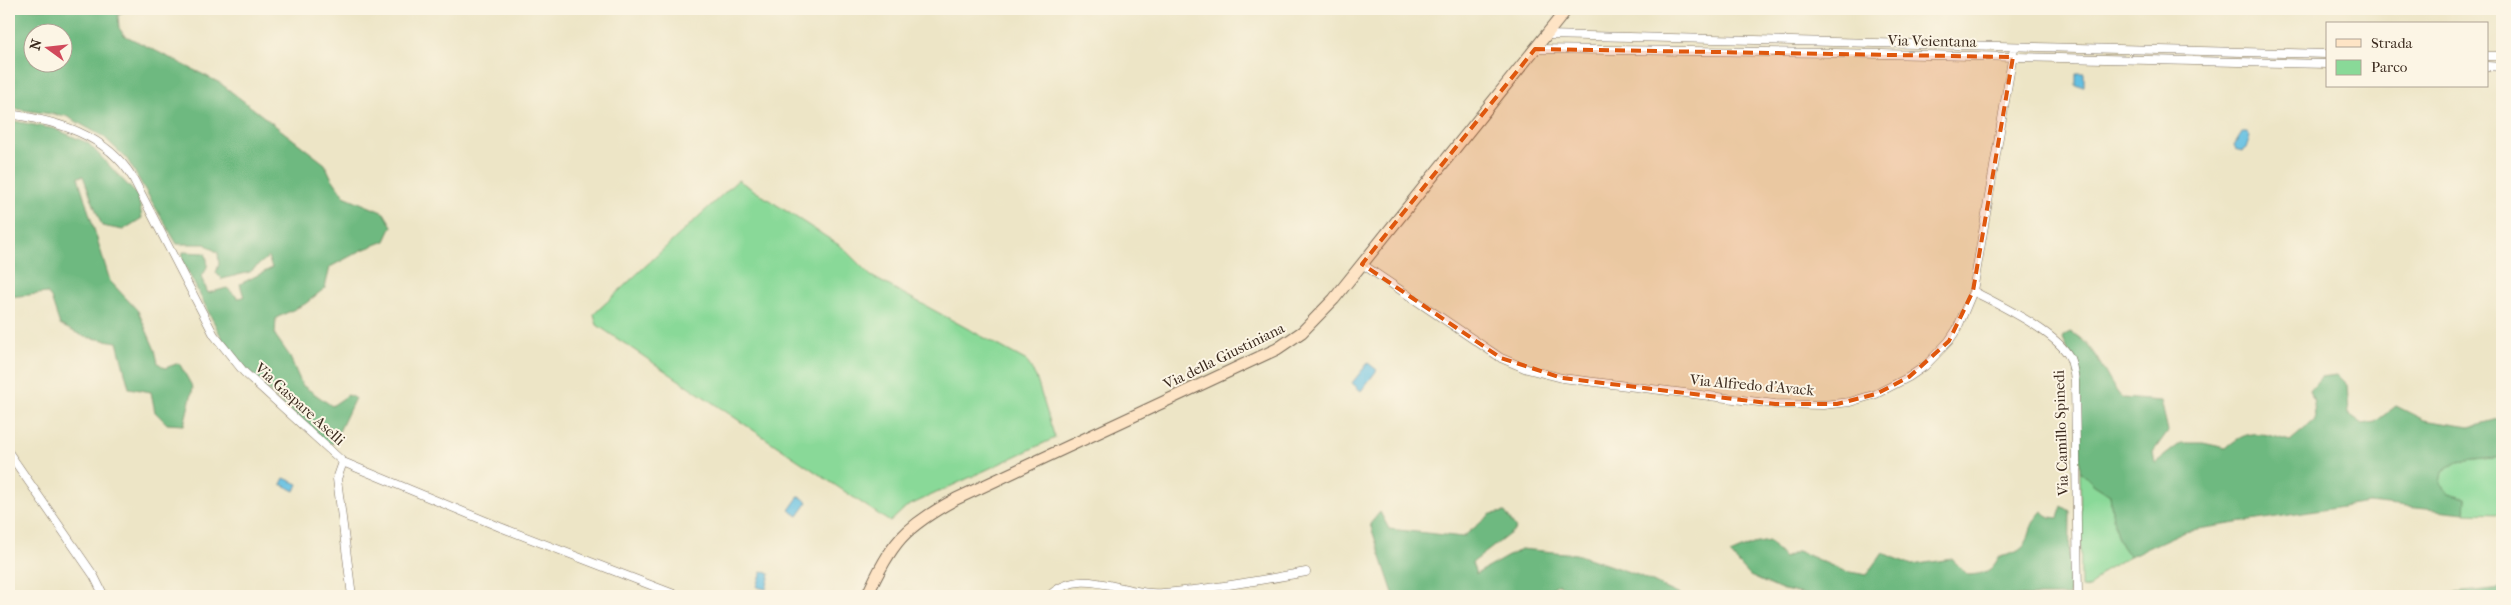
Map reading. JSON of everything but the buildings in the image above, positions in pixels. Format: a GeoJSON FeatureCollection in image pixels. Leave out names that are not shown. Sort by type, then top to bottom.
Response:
{"type":"FeatureCollection","features":[{"type":"Feature","properties":{"kind":"street","name":"Via della Giustiniana"},"geometry":{"type":"LineString","coordinates":[[867,596],[886,557],[896,542],[928,514],[956,499],[1277,349],[1315,321],[1567,9]]}},
{"type":"Feature","properties":{"kind":"street","name":"Via Veientana"},"geometry":{"type":"LineString","coordinates":[[1546,35],[2014,48],[2326,54]]}},
{"type":"Feature","properties":{"kind":"street","name":"Via Alfredo d'Avack"},"geometry":{"type":"LineString","coordinates":[[1362,264],[1493,353],[1526,369],[1562,378],[1791,405],[1823,405],[1850,402],[1876,394],[1909,377],[1925,366],[1949,341],[1962,318],[1973,290],[2014,48]]}},
{"type":"Feature","properties":{"kind":"street","name":"Via Veientana"},"geometry":{"type":"LineString","coordinates":[[1535,49],[2326,64]]}},
{"type":"Feature","properties":{"kind":"street"},"geometry":{"type":"LineString","coordinates":[[2488,56],[2502,56]]}},
{"type":"Feature","properties":{"kind":"street"},"geometry":{"type":"LineString","coordinates":[[2488,66],[2502,67]]}},
{"type":"Feature","properties":{"kind":"street","name":"Via Gaspare Aselli"},"geometry":{"type":"LineString","coordinates":[[9,114],[44,120],[71,128],[107,149],[120,160],[133,178],[223,348],[244,372],[343,462],[500,527],[679,596]]}},
{"type":"Feature","properties":{"kind":"street","name":"Via Camillo Spinedi"},"geometry":{"type":"LineString","coordinates":[[1973,290],[2033,325],[2059,344],[2071,361],[2075,380],[2078,596]]}},
{"type":"Feature","properties":{"kind":"street"},"geometry":{"type":"LineString","coordinates":[[9,453],[94,576],[104,596]]}},
{"type":"Feature","properties":{"kind":"street"},"geometry":{"type":"LineString","coordinates":[[343,462],[337,479],[352,596]]}},
{"type":"Feature","properties":{"kind":"street"},"geometry":{"type":"LineString","coordinates":[[1049,596],[1061,587],[1077,582],[1098,582],[1157,593],[1216,587],[1306,572]]}},
{"type":"Feature","properties":{"kind":"highlighted area"},"geometry":{"type":"Polygon","coordinates":[[[1535,49],[2013,57],[1973,291],[1949,341],[1909,377],[1876,394],[1837,404],[1775,404],[1562,378],[1501,358],[1362,264],[1535,49]]]}},
{"type":"Feature","properties":{"kind":"green space"},"geometry":{"type":"Polygon","coordinates":[[[9,9],[127,9],[118,15],[119,28],[124,35],[220,83],[325,164],[344,196],[384,213],[392,226],[385,241],[362,250],[330,267],[325,288],[305,304],[276,318],[275,335],[289,355],[302,385],[332,406],[348,395],[355,398],[333,444],[327,442],[287,408],[236,358],[225,344],[182,260],[183,252],[205,253],[207,266],[201,277],[208,293],[227,288],[238,298],[244,297],[240,284],[272,268],[268,257],[250,272],[222,279],[216,273],[219,264],[218,253],[205,244],[177,244],[127,159],[104,137],[66,116],[9,108],[9,9]]]}},
{"type":"Feature","properties":{"kind":"green space"},"geometry":{"type":"Polygon","coordinates":[[[9,120],[55,129],[88,143],[138,196],[142,218],[123,230],[102,226],[83,176],[78,177],[110,281],[138,311],[155,350],[158,363],[165,368],[179,363],[193,388],[184,425],[167,424],[155,412],[151,392],[129,388],[117,342],[85,337],[60,325],[51,298],[47,293],[9,297],[9,120]]]}},
{"type":"Feature","properties":{"kind":"green space"},"geometry":{"type":"Polygon","coordinates":[[[738,180],[842,247],[871,276],[1027,361],[1036,377],[1055,438],[906,507],[890,522],[597,325],[594,314],[738,180]]]}},
{"type":"Feature","properties":{"kind":"green space"},"geometry":{"type":"Polygon","coordinates":[[[2070,332],[2087,344],[2115,390],[2122,398],[2161,401],[2168,431],[2153,452],[2155,463],[2181,443],[2203,443],[2226,448],[2234,441],[2249,434],[2264,434],[2290,441],[2315,420],[2314,402],[2310,390],[2321,377],[2337,375],[2347,385],[2349,414],[2363,424],[2375,422],[2396,406],[2424,420],[2469,427],[2502,418],[2502,457],[2457,462],[2442,472],[2440,484],[2448,493],[2466,498],[2465,513],[2368,503],[2185,531],[2130,556],[2124,550],[2117,535],[2110,495],[2093,484],[2080,471],[2078,388],[2074,364],[2062,337],[2070,332]]]}},
{"type":"Feature","properties":{"kind":"green space"},"geometry":{"type":"Polygon","coordinates":[[[2502,457],[2502,514],[2465,513],[2466,498],[2448,493],[2439,484],[2442,472],[2457,462],[2502,457]]]}},
{"type":"Feature","properties":{"kind":"green space"},"geometry":{"type":"Polygon","coordinates":[[[2080,471],[2093,484],[2110,495],[2117,535],[2124,550],[2130,556],[2103,571],[2090,588],[2081,587],[2080,471]]]}},
{"type":"Feature","properties":{"kind":"green space"},"geometry":{"type":"Polygon","coordinates":[[[2062,506],[2070,511],[2069,596],[1812,596],[1779,589],[1750,576],[1730,554],[1753,544],[1769,541],[1784,558],[1798,551],[1844,571],[1867,575],[1883,553],[1912,565],[1952,559],[1968,575],[1978,574],[1990,569],[1999,557],[2020,550],[2027,540],[2035,519],[2042,511],[2049,517],[2058,518],[2062,506]]]}},
{"type":"Feature","properties":{"kind":"green space"},"geometry":{"type":"Polygon","coordinates":[[[1380,512],[1389,529],[1463,537],[1491,514],[1505,512],[1516,529],[1472,563],[1476,574],[1521,549],[1576,554],[1638,575],[1682,596],[1576,596],[1559,584],[1536,596],[1394,596],[1370,524],[1380,512]]]}},
{"type":"Feature","properties":{"kind":"green space"},"geometry":{"type":"Polygon","coordinates":[[[2502,588],[2502,596],[2426,596],[2502,588]]]}},
{"type":"Feature","properties":{"kind":"water"},"geometry":{"type":"Polygon","coordinates":[[[2076,73],[2084,73],[2084,86],[2076,86],[2076,73]]]}},
{"type":"Feature","properties":{"kind":"water"},"geometry":{"type":"Polygon","coordinates":[[[2242,132],[2247,132],[2250,136],[2246,148],[2242,151],[2236,149],[2234,145],[2242,132]]]}},
{"type":"Feature","properties":{"kind":"water"},"geometry":{"type":"Polygon","coordinates":[[[1368,363],[1377,370],[1361,391],[1352,383],[1368,363]]]}},
{"type":"Feature","properties":{"kind":"water"},"geometry":{"type":"Polygon","coordinates":[[[284,478],[298,484],[295,491],[281,484],[284,478]]]}},
{"type":"Feature","properties":{"kind":"water"},"geometry":{"type":"Polygon","coordinates":[[[799,496],[808,502],[798,516],[789,510],[799,496]]]}},
{"type":"Feature","properties":{"kind":"water"},"geometry":{"type":"Polygon","coordinates":[[[762,571],[770,574],[766,589],[757,587],[762,571]]]}}]}
